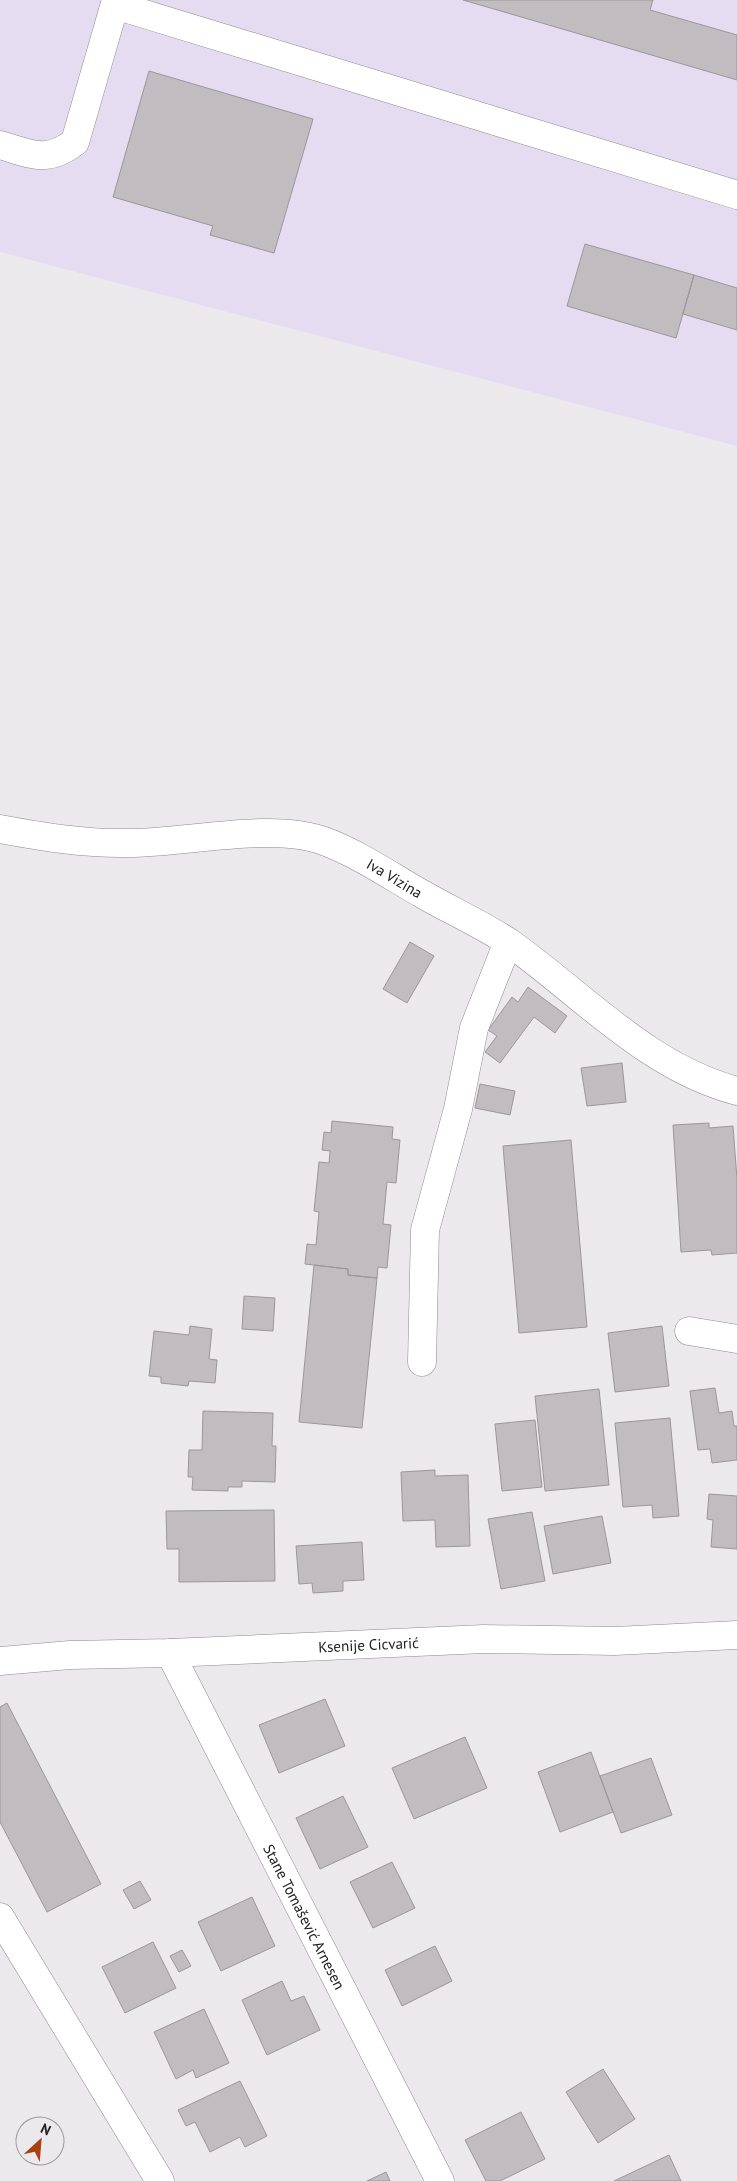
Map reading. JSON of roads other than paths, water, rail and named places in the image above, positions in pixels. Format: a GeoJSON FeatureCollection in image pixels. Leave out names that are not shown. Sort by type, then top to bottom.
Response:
{"type":"FeatureCollection","features":[{"type":"Feature","properties":{"kind":"street"},"geometry":{"type":"LineString","coordinates":[[0,145],[40,157],[62,152],[75,142],[116,3],[737,195]]}},
{"type":"Feature","properties":{"kind":"street","name":"Iva Vizina"},"geometry":{"type":"LineString","coordinates":[[0,829],[57,839],[129,844],[271,834],[288,834],[323,841],[360,859],[508,942],[657,1057],[687,1072],[737,1091]]}},
{"type":"Feature","properties":{"kind":"street"},"geometry":{"type":"LineString","coordinates":[[422,1362],[424,1230],[458,1109],[474,1028],[508,942]]}},
{"type":"Feature","properties":{"kind":"street"},"geometry":{"type":"LineString","coordinates":[[689,1332],[737,1338]]}},
{"type":"Feature","properties":{"kind":"street","name":"Ksenije Cicvarić"},"geometry":{"type":"LineString","coordinates":[[0,1661],[70,1655],[170,1653],[484,1639],[615,1641],[737,1635]]}},
{"type":"Feature","properties":{"kind":"street","name":"Stane Tomašević Arnesen"},"geometry":{"type":"LineString","coordinates":[[170,1653],[440,2181]]}},
{"type":"Feature","properties":{"kind":"street"},"geometry":{"type":"LineString","coordinates":[[0,1917],[160,2181]]}}]}
